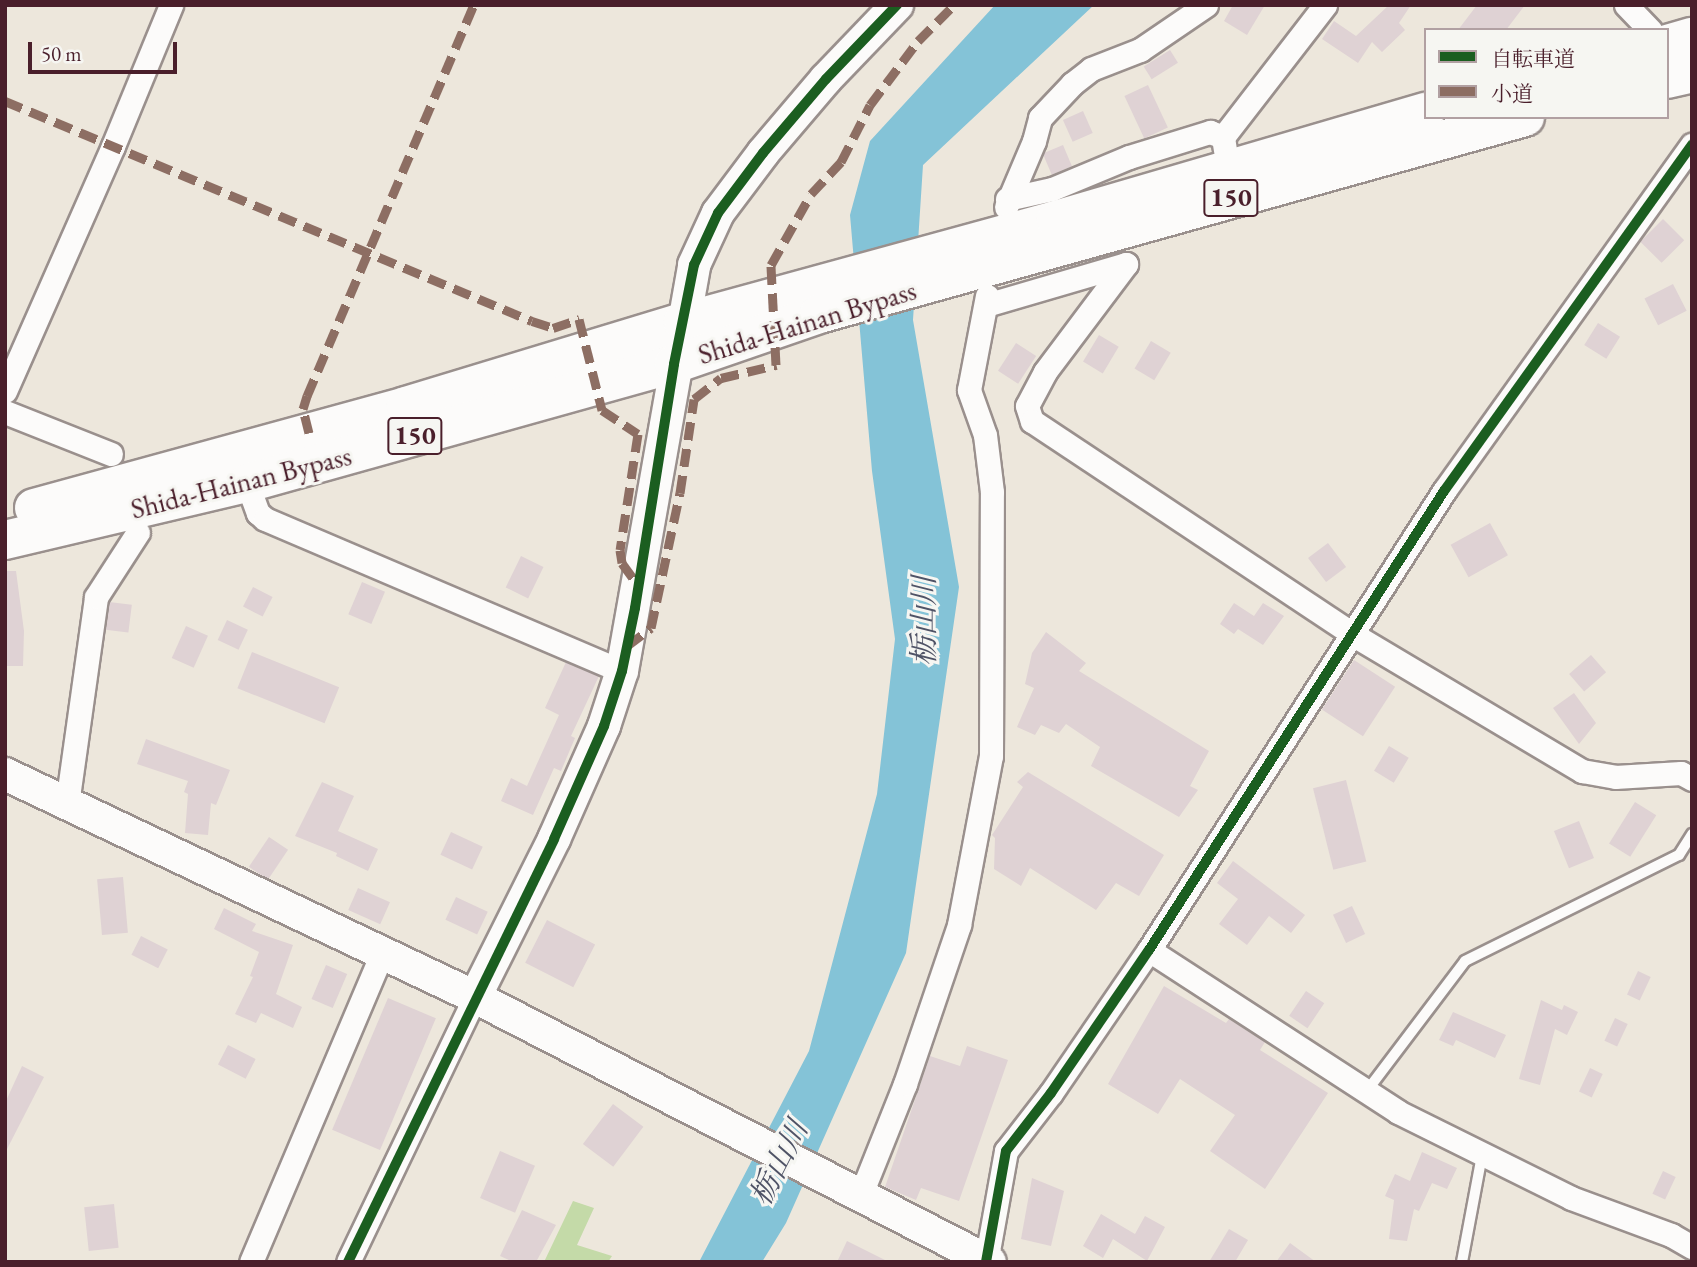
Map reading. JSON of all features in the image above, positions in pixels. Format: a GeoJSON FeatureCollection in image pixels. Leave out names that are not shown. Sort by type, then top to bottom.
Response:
{"type":"FeatureCollection","features":[{"type":"Feature","properties":{"kind":"highway"},"geometry":{"type":"LineString","coordinates":[[1669,45],[1692,37]]}},
{"type":"Feature","properties":{"kind":"highway"},"geometry":{"type":"LineString","coordinates":[[1669,79],[1692,73]]}},
{"type":"Feature","properties":{"kind":"highway","name":"Shida-Hainan Bypass"},"geometry":{"type":"LineString","coordinates":[[936,267],[1227,154],[1424,112]]}},
{"type":"Feature","properties":{"kind":"highway","name":"Shida-Hainan Bypass"},"geometry":{"type":"LineString","coordinates":[[5,513],[34,508],[406,406],[683,322],[817,300],[936,267],[1517,119]]}},
{"type":"Feature","properties":{"kind":"highway","name":"Shida-Hainan Bypass"},"geometry":{"type":"LineString","coordinates":[[5,540],[247,483],[674,364],[817,300]]}},
{"type":"Feature","properties":{"kind":"street"},"geometry":{"type":"LineString","coordinates":[[5,391],[171,5]]}},
{"type":"Feature","properties":{"kind":"street"},"geometry":{"type":"LineString","coordinates":[[348,1262],[604,726],[622,671],[637,597],[674,364],[694,265],[718,213],[763,153],[826,79],[897,5]]}},
{"type":"Feature","properties":{"kind":"street"},"geometry":{"type":"LineString","coordinates":[[1206,5],[1140,50],[1091,69],[1072,84],[1040,118],[1034,141],[1006,203],[1052,189],[1129,157],[1210,132],[1227,154],[1325,5]]}},
{"type":"Feature","properties":{"kind":"street"},"geometry":{"type":"LineString","coordinates":[[1626,5],[1648,28]]}},
{"type":"Feature","properties":{"kind":"street"},"geometry":{"type":"LineString","coordinates":[[1669,48],[1692,73]]}},
{"type":"Feature","properties":{"kind":"street"},"geometry":{"type":"LineString","coordinates":[[5,774],[381,955],[475,997],[988,1261],[1006,1151],[1051,1093],[1149,950],[1444,491],[1692,145]]}},
{"type":"Feature","properties":{"kind":"street"},"geometry":{"type":"LineString","coordinates":[[856,1191],[905,1084],[959,925],[991,757],[992,492],[985,435],[969,390],[987,300],[1126,264],[1045,372],[1027,406],[1032,421],[1352,634],[1582,771],[1615,777],[1681,773],[1692,779]]}},
{"type":"Feature","properties":{"kind":"street"},"geometry":{"type":"LineString","coordinates":[[5,412],[111,454]]}},
{"type":"Feature","properties":{"kind":"street"},"geometry":{"type":"LineString","coordinates":[[247,483],[258,513],[265,519],[622,671]]}},
{"type":"Feature","properties":{"kind":"street"},"geometry":{"type":"LineString","coordinates":[[67,804],[96,597],[138,532]]}},
{"type":"Feature","properties":{"kind":"street"},"geometry":{"type":"LineString","coordinates":[[1149,950],[1398,1112],[1571,1198],[1671,1235],[1692,1247]]}},
{"type":"Feature","properties":{"kind":"street"},"geometry":{"type":"LineString","coordinates":[[251,1262],[381,955]]}},
{"type":"Feature","properties":{"kind":"lane"},"geometry":{"type":"LineString","coordinates":[[1366,1092],[1465,961],[1679,855],[1692,834]]}},
{"type":"Feature","properties":{"kind":"lane"},"geometry":{"type":"LineString","coordinates":[[1462,1262],[1482,1154]]}},
{"type":"Feature","properties":{"kind":"green space"},"geometry":{"type":"Polygon","coordinates":[[[573,1201],[594,1208],[577,1245],[612,1256],[608,1262],[544,1262],[573,1201]]]}},
{"type":"Feature","properties":{"kind":"water","name":"栃山川"},"geometry":{"type":"Polygon","coordinates":[[[995,5],[1094,5],[923,165],[913,320],[959,587],[906,953],[786,1223],[762,1262],[699,1262],[809,1051],[877,794],[895,639],[872,471],[850,215],[870,141],[995,5]]]}},
{"type":"Feature","properties":{"kind":"building"},"geometry":{"type":"Polygon","coordinates":[[[1233,5],[1265,5],[1247,35],[1224,21],[1233,5]]]}},
{"type":"Feature","properties":{"kind":"building"},"geometry":{"type":"Polygon","coordinates":[[[1389,5],[1411,5],[1399,23],[1405,30],[1382,52],[1372,42],[1358,63],[1322,39],[1334,21],[1356,36],[1389,5]]]}},
{"type":"Feature","properties":{"kind":"building"},"geometry":{"type":"Polygon","coordinates":[[[1477,5],[1525,5],[1508,28],[1460,28],[1477,5]]]}},
{"type":"Feature","properties":{"kind":"building"},"geometry":{"type":"Polygon","coordinates":[[[1170,50],[1178,63],[1152,79],[1144,66],[1170,50]]]}},
{"type":"Feature","properties":{"kind":"building"},"geometry":{"type":"Polygon","coordinates":[[[1148,85],[1168,128],[1144,139],[1124,96],[1148,85]]]}},
{"type":"Feature","properties":{"kind":"building"},"geometry":{"type":"Polygon","coordinates":[[[1083,111],[1093,133],[1073,142],[1063,120],[1083,111]]]}},
{"type":"Feature","properties":{"kind":"building"},"geometry":{"type":"Polygon","coordinates":[[[1063,145],[1072,166],[1052,175],[1043,154],[1063,145]]]}},
{"type":"Feature","properties":{"kind":"building"},"geometry":{"type":"Polygon","coordinates":[[[1663,219],[1684,240],[1662,263],[1640,242],[1663,219]]]}},
{"type":"Feature","properties":{"kind":"building"},"geometry":{"type":"Polygon","coordinates":[[[1673,284],[1687,311],[1658,325],[1644,299],[1673,284]]]}},
{"type":"Feature","properties":{"kind":"building"},"geometry":{"type":"Polygon","coordinates":[[[1598,323],[1620,337],[1606,359],[1584,345],[1598,323]]]}},
{"type":"Feature","properties":{"kind":"building"},"geometry":{"type":"Polygon","coordinates":[[[1099,335],[1119,347],[1103,373],[1083,362],[1099,335]]]}},
{"type":"Feature","properties":{"kind":"building"},"geometry":{"type":"Polygon","coordinates":[[[1151,341],[1171,353],[1154,380],[1135,368],[1151,341]]]}},
{"type":"Feature","properties":{"kind":"building"},"geometry":{"type":"Polygon","coordinates":[[[1016,343],[1036,356],[1018,384],[998,371],[1016,343]]]}},
{"type":"Feature","properties":{"kind":"building"},"geometry":{"type":"Polygon","coordinates":[[[1490,523],[1508,555],[1469,577],[1451,545],[1490,523]]]}},
{"type":"Feature","properties":{"kind":"building"},"geometry":{"type":"Polygon","coordinates":[[[1328,543],[1346,567],[1326,582],[1308,558],[1328,543]]]}},
{"type":"Feature","properties":{"kind":"building"},"geometry":{"type":"Polygon","coordinates":[[[521,556],[543,567],[528,598],[506,587],[521,556]]]}},
{"type":"Feature","properties":{"kind":"building"},"geometry":{"type":"Polygon","coordinates":[[[5,571],[16,571],[24,631],[23,666],[5,666],[5,571]]]}},
{"type":"Feature","properties":{"kind":"building"},"geometry":{"type":"Polygon","coordinates":[[[362,582],[385,592],[371,624],[348,614],[362,582]]]}},
{"type":"Feature","properties":{"kind":"building"},"geometry":{"type":"Polygon","coordinates":[[[253,587],[273,597],[263,617],[243,607],[253,587]]]}},
{"type":"Feature","properties":{"kind":"building"},"geometry":{"type":"Polygon","coordinates":[[[109,602],[132,605],[128,633],[106,630],[109,602]]]}},
{"type":"Feature","properties":{"kind":"building"},"geometry":{"type":"Polygon","coordinates":[[[1234,603],[1254,616],[1263,603],[1284,616],[1263,645],[1238,629],[1234,634],[1220,624],[1234,603]]]}},
{"type":"Feature","properties":{"kind":"building"},"geometry":{"type":"Polygon","coordinates":[[[227,620],[248,630],[239,650],[218,640],[227,620]]]}},
{"type":"Feature","properties":{"kind":"building"},"geometry":{"type":"Polygon","coordinates":[[[186,626],[208,636],[194,668],[172,658],[186,626]]]}},
{"type":"Feature","properties":{"kind":"building"},"geometry":{"type":"Polygon","coordinates":[[[1046,632],[1086,663],[1079,671],[1209,751],[1190,786],[1198,790],[1179,817],[1091,766],[1100,747],[1066,724],[1059,733],[1041,725],[1035,735],[1017,727],[1034,688],[1025,684],[1032,653],[1046,632]]]}},
{"type":"Feature","properties":{"kind":"building"},"geometry":{"type":"Polygon","coordinates":[[[252,652],[339,687],[325,723],[237,688],[252,652]]]}},
{"type":"Feature","properties":{"kind":"building"},"geometry":{"type":"Polygon","coordinates":[[[1591,655],[1606,672],[1584,691],[1569,674],[1591,655]]]}},
{"type":"Feature","properties":{"kind":"building"},"geometry":{"type":"Polygon","coordinates":[[[1354,660],[1395,687],[1363,736],[1322,709],[1354,660]]]}},
{"type":"Feature","properties":{"kind":"building"},"geometry":{"type":"Polygon","coordinates":[[[566,662],[599,676],[571,736],[575,738],[561,771],[554,768],[533,815],[501,801],[511,778],[527,786],[559,715],[545,708],[566,662]]]}},
{"type":"Feature","properties":{"kind":"building"},"geometry":{"type":"Polygon","coordinates":[[[1574,693],[1596,723],[1579,744],[1553,708],[1574,693]]]}},
{"type":"Feature","properties":{"kind":"building"},"geometry":{"type":"Polygon","coordinates":[[[146,739],[230,770],[216,805],[211,803],[208,835],[185,833],[188,794],[184,792],[188,781],[137,764],[146,739]]]}},
{"type":"Feature","properties":{"kind":"building"},"geometry":{"type":"Polygon","coordinates":[[[1389,746],[1409,758],[1394,783],[1374,771],[1389,746]]]}},
{"type":"Feature","properties":{"kind":"building"},"geometry":{"type":"Polygon","coordinates":[[[1028,772],[1164,855],[1139,896],[1116,883],[1096,910],[1030,868],[1021,886],[994,869],[995,838],[992,835],[1023,787],[1017,782],[1028,772]]]}},
{"type":"Feature","properties":{"kind":"building"},"geometry":{"type":"Polygon","coordinates":[[[1346,780],[1366,862],[1333,870],[1313,788],[1346,780]]]}},
{"type":"Feature","properties":{"kind":"building"},"geometry":{"type":"Polygon","coordinates":[[[322,782],[354,796],[338,831],[378,849],[368,871],[336,856],[337,853],[295,836],[322,782]]]}},
{"type":"Feature","properties":{"kind":"building"},"geometry":{"type":"Polygon","coordinates":[[[1635,802],[1656,815],[1630,857],[1609,844],[1635,802]]]}},
{"type":"Feature","properties":{"kind":"building"},"geometry":{"type":"Polygon","coordinates":[[[1579,821],[1594,858],[1569,868],[1554,831],[1579,821]]]}},
{"type":"Feature","properties":{"kind":"building"},"geometry":{"type":"Polygon","coordinates":[[[451,832],[483,847],[472,869],[440,855],[451,832]]]}},
{"type":"Feature","properties":{"kind":"building"},"geometry":{"type":"Polygon","coordinates":[[[269,837],[288,850],[268,880],[249,867],[269,837]]]}},
{"type":"Feature","properties":{"kind":"building"},"geometry":{"type":"Polygon","coordinates":[[[1233,861],[1305,915],[1291,933],[1269,916],[1247,945],[1219,924],[1238,899],[1217,883],[1233,861]]]}},
{"type":"Feature","properties":{"kind":"building"},"geometry":{"type":"Polygon","coordinates":[[[123,877],[128,933],[102,935],[97,879],[123,877]]]}},
{"type":"Feature","properties":{"kind":"building"},"geometry":{"type":"Polygon","coordinates":[[[358,888],[390,902],[380,924],[348,910],[358,888]]]}},
{"type":"Feature","properties":{"kind":"building"},"geometry":{"type":"Polygon","coordinates":[[[456,897],[488,912],[477,934],[445,920],[456,897]]]}},
{"type":"Feature","properties":{"kind":"building"},"geometry":{"type":"Polygon","coordinates":[[[1352,906],[1365,934],[1346,943],[1333,915],[1352,906]]]}},
{"type":"Feature","properties":{"kind":"building"},"geometry":{"type":"Polygon","coordinates":[[[224,908],[256,924],[252,931],[293,945],[276,994],[302,1007],[293,1028],[261,1013],[256,1023],[235,1014],[253,977],[250,976],[259,952],[214,929],[224,908]]]}},
{"type":"Feature","properties":{"kind":"building"},"geometry":{"type":"Polygon","coordinates":[[[547,920],[595,945],[573,987],[525,963],[547,920]]]}},
{"type":"Feature","properties":{"kind":"building"},"geometry":{"type":"Polygon","coordinates":[[[141,936],[168,950],[158,968],[131,955],[141,936]]]}},
{"type":"Feature","properties":{"kind":"building"},"geometry":{"type":"Polygon","coordinates":[[[326,965],[347,974],[333,1008],[312,999],[326,965]]]}},
{"type":"Feature","properties":{"kind":"building"},"geometry":{"type":"Polygon","coordinates":[[[1638,971],[1651,977],[1640,1000],[1627,995],[1638,971]]]}},
{"type":"Feature","properties":{"kind":"building"},"geometry":{"type":"Polygon","coordinates":[[[1164,986],[1226,1023],[1229,1019],[1265,1042],[1260,1050],[1328,1093],[1265,1189],[1210,1151],[1235,1115],[1180,1079],[1158,1114],[1108,1084],[1164,986]]]}},
{"type":"Feature","properties":{"kind":"building"},"geometry":{"type":"Polygon","coordinates":[[[1306,991],[1324,1003],[1307,1028],[1289,1016],[1306,991]]]}},
{"type":"Feature","properties":{"kind":"building"},"geometry":{"type":"Polygon","coordinates":[[[388,998],[436,1018],[380,1150],[332,1130],[388,998]]]}},
{"type":"Feature","properties":{"kind":"building"},"geometry":{"type":"Polygon","coordinates":[[[1541,1000],[1562,1010],[1564,1005],[1578,1012],[1567,1035],[1555,1029],[1540,1085],[1519,1079],[1541,1000]]]}},
{"type":"Feature","properties":{"kind":"building"},"geometry":{"type":"Polygon","coordinates":[[[1453,1012],[1506,1035],[1495,1058],[1456,1040],[1453,1046],[1439,1040],[1453,1012]]]}},
{"type":"Feature","properties":{"kind":"building"},"geometry":{"type":"Polygon","coordinates":[[[1615,1018],[1628,1024],[1617,1047],[1604,1041],[1615,1018]]]}},
{"type":"Feature","properties":{"kind":"building"},"geometry":{"type":"Polygon","coordinates":[[[228,1045],[256,1059],[246,1079],[218,1065],[228,1045]]]}},
{"type":"Feature","properties":{"kind":"building"},"geometry":{"type":"Polygon","coordinates":[[[967,1046],[1008,1060],[959,1201],[921,1188],[916,1200],[885,1187],[930,1056],[960,1066],[967,1046]]]}},
{"type":"Feature","properties":{"kind":"building"},"geometry":{"type":"Polygon","coordinates":[[[22,1066],[44,1077],[5,1153],[5,1103],[22,1066]]]}},
{"type":"Feature","properties":{"kind":"building"},"geometry":{"type":"Polygon","coordinates":[[[1590,1068],[1603,1074],[1592,1097],[1579,1092],[1590,1068]]]}},
{"type":"Feature","properties":{"kind":"building"},"geometry":{"type":"Polygon","coordinates":[[[613,1104],[643,1127],[613,1167],[583,1144],[613,1104]]]}},
{"type":"Feature","properties":{"kind":"building"},"geometry":{"type":"Polygon","coordinates":[[[500,1151],[535,1166],[515,1213],[480,1198],[500,1151]]]}},
{"type":"Feature","properties":{"kind":"building"},"geometry":{"type":"Polygon","coordinates":[[[1422,1152],[1457,1168],[1447,1189],[1432,1183],[1419,1211],[1414,1209],[1407,1241],[1389,1239],[1394,1200],[1385,1196],[1395,1174],[1410,1181],[1422,1152]]]}},
{"type":"Feature","properties":{"kind":"building"},"geometry":{"type":"Polygon","coordinates":[[[1663,1171],[1676,1177],[1665,1200],[1652,1194],[1663,1171]]]}},
{"type":"Feature","properties":{"kind":"building"},"geometry":{"type":"Polygon","coordinates":[[[1032,1178],[1064,1191],[1051,1246],[1021,1239],[1032,1178]]]}},
{"type":"Feature","properties":{"kind":"building"},"geometry":{"type":"Polygon","coordinates":[[[114,1204],[119,1248],[89,1251],[84,1207],[114,1204]]]}},
{"type":"Feature","properties":{"kind":"building"},"geometry":{"type":"Polygon","coordinates":[[[522,1210],[556,1225],[536,1262],[513,1262],[500,1256],[522,1210]]]}},
{"type":"Feature","properties":{"kind":"building"},"geometry":{"type":"Polygon","coordinates":[[[1101,1214],[1135,1234],[1145,1216],[1165,1227],[1147,1261],[1113,1239],[1103,1258],[1083,1246],[1101,1214]]]}},
{"type":"Feature","properties":{"kind":"building"},"geometry":{"type":"Polygon","coordinates":[[[1229,1229],[1248,1240],[1235,1262],[1209,1262],[1229,1229]]]}},
{"type":"Feature","properties":{"kind":"building"},"geometry":{"type":"Polygon","coordinates":[[[847,1241],[889,1262],[837,1262],[847,1241]]]}},
{"type":"Feature","properties":{"kind":"building"},"geometry":{"type":"Polygon","coordinates":[[[1290,1243],[1316,1262],[1276,1262],[1290,1243]]]}},
{"type":"Feature","properties":{"kind":"marked path"},"geometry":{"type":"LineString","coordinates":[[309,433],[303,409],[307,396],[474,5]]}},
{"type":"Feature","properties":{"kind":"marked path"},"geometry":{"type":"LineString","coordinates":[[627,646],[651,628],[680,493],[694,399],[721,378],[776,365],[771,265],[811,194],[841,162],[870,105],[918,41],[954,5]]}},
{"type":"Feature","properties":{"kind":"marked path"},"geometry":{"type":"LineString","coordinates":[[5,101],[532,321],[553,328],[579,319],[602,410],[638,434],[620,550],[622,563],[639,586]]}},
{"type":"Feature","properties":{"kind":"cycle path"},"geometry":{"type":"LineString","coordinates":[[348,1262],[554,839],[604,726],[622,671],[635,608],[674,364],[694,265],[718,213],[763,153],[826,79],[897,5]]}},
{"type":"Feature","properties":{"kind":"cycle path"},"geometry":{"type":"LineString","coordinates":[[986,1262],[1006,1151],[1051,1093],[1149,950],[1444,491],[1692,145]]}}]}
